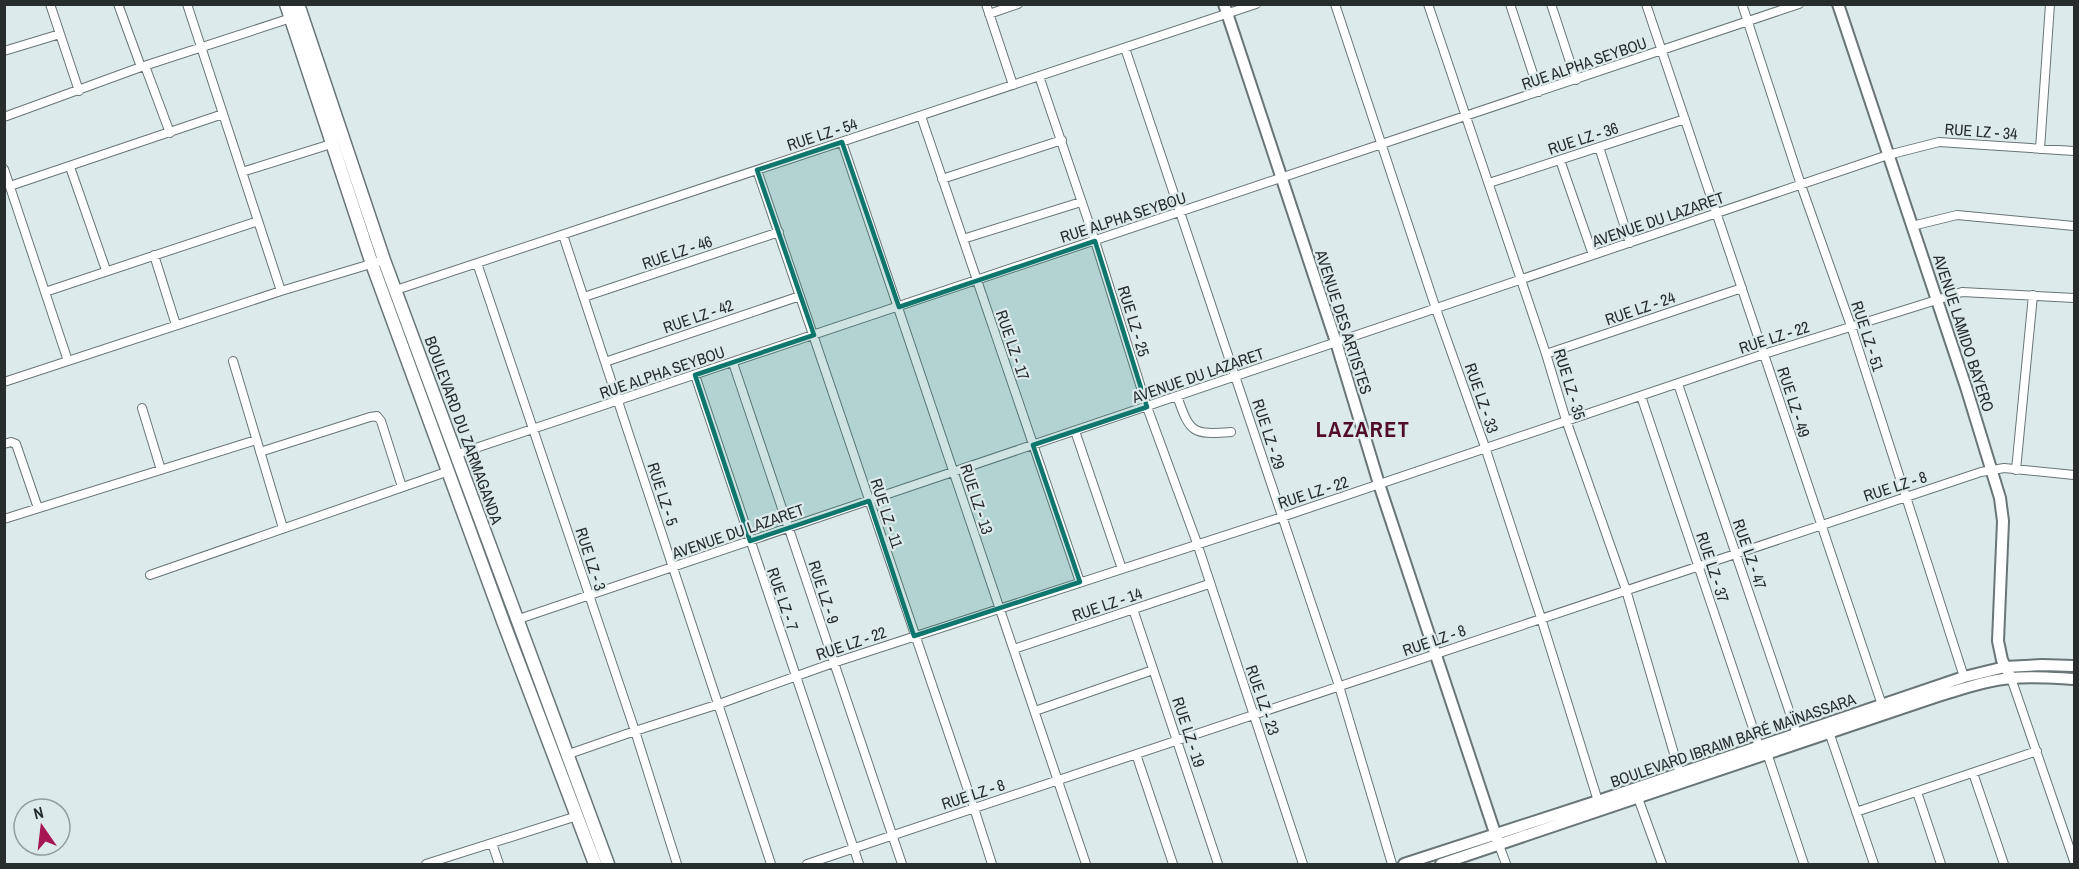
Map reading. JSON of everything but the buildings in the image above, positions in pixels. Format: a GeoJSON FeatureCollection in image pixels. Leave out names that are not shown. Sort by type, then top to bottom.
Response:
{"type":"FeatureCollection","features":[{"type":"Feature","properties":{"kind":"main road","name":"BOULEVARD DU ZARMAGANDA"},"geometry":{"type":"LineString","coordinates":[[286,4],[331,144],[378,262],[396,290],[608,864]]}},
{"type":"Feature","properties":{"kind":"main road","name":"BOULEVARD DU ZARMAGANDA"},"geometry":{"type":"LineString","coordinates":[[298,4],[378,262],[449,471],[595,864]]}},
{"type":"Feature","properties":{"kind":"street"},"geometry":{"type":"LineString","coordinates":[[50,4],[80,91]]}},
{"type":"Feature","properties":{"kind":"street"},"geometry":{"type":"LineString","coordinates":[[118,4],[170,133]]}},
{"type":"Feature","properties":{"kind":"street"},"geometry":{"type":"LineString","coordinates":[[187,4],[281,291]]}},
{"type":"Feature","properties":{"kind":"street"},"geometry":{"type":"LineString","coordinates":[[986,4],[1013,85]]}},
{"type":"Feature","properties":{"kind":"street"},"geometry":{"type":"LineString","coordinates":[[989,14],[1018,4]]}},
{"type":"Feature","properties":{"kind":"street","name":"RUE LZ - 54"},"geometry":{"type":"LineString","coordinates":[[396,290],[1125,48],[1225,9],[1256,4]]}},
{"type":"Feature","properties":{"kind":"street","name":"RUE LZ - 33"},"geometry":{"type":"LineString","coordinates":[[1335,4],[1542,618],[1598,801]]}},
{"type":"Feature","properties":{"kind":"street","name":"RUE LZ - 35"},"geometry":{"type":"LineString","coordinates":[[1428,4],[1566,420],[1626,590],[1680,774]]}},
{"type":"Feature","properties":{"kind":"street"},"geometry":{"type":"LineString","coordinates":[[1510,4],[1539,92]]}},
{"type":"Feature","properties":{"kind":"street"},"geometry":{"type":"LineString","coordinates":[[1551,4],[1576,80]]}},
{"type":"Feature","properties":{"kind":"street","name":"RUE LZ - 49"},"geometry":{"type":"LineString","coordinates":[[1646,4],[1882,705]]}},
{"type":"Feature","properties":{"kind":"street","name":"RUE LZ - 51"},"geometry":{"type":"LineString","coordinates":[[1742,4],[1801,185],[1851,326],[1964,677]]}},
{"type":"Feature","properties":{"kind":"street","name":"RUE ALPHA SEYBOU"},"geometry":{"type":"LineString","coordinates":[[455,454],[733,363],[1799,4]]}},
{"type":"Feature","properties":{"kind":"street","name":"AVENUE LAMIDO BAYERO"},"geometry":{"type":"LineString","coordinates":[[1838,4],[1993,469],[2003,521],[1998,641],[1999,652],[2011,678]]}},
{"type":"Feature","properties":{"kind":"street"},"geometry":{"type":"LineString","coordinates":[[2040,149],[2050,4]]}},
{"type":"Feature","properties":{"kind":"street","name":"AVENUE DES ARTISTES"},"geometry":{"type":"LineString","coordinates":[[1225,9],[1336,342],[1379,484],[1498,840]]}},
{"type":"Feature","properties":{"kind":"street"},"geometry":{"type":"LineString","coordinates":[[4,117],[143,67],[291,18]]}},
{"type":"Feature","properties":{"kind":"street"},"geometry":{"type":"LineString","coordinates":[[5,50],[60,34]]}},
{"type":"Feature","properties":{"kind":"street","name":"RUE LZ - 29"},"geometry":{"type":"LineString","coordinates":[[1125,48],[1339,686],[1392,864]]}},
{"type":"Feature","properties":{"kind":"street","name":"RUE LZ - 25"},"geometry":{"type":"LineString","coordinates":[[1039,76],[1095,241],[1147,407],[1197,543]]}},
{"type":"Feature","properties":{"kind":"street"},"geometry":{"type":"LineString","coordinates":[[10,186],[223,114]]}},
{"type":"Feature","properties":{"kind":"street","name":"RUE LZ - 17"},"geometry":{"type":"LineString","coordinates":[[921,116],[1080,582]]}},
{"type":"Feature","properties":{"kind":"street","name":"RUE LZ - 36"},"geometry":{"type":"LineString","coordinates":[[1489,183],[1685,119]]}},
{"type":"Feature","properties":{"kind":"street"},"geometry":{"type":"LineString","coordinates":[[942,179],[1062,140]]}},
{"type":"Feature","properties":{"kind":"street","name":"RUE LZ - 13"},"geometry":{"type":"LineString","coordinates":[[842,142],[1086,864]]}},
{"type":"Feature","properties":{"kind":"street","name":"RUE LZ - 34"},"geometry":{"type":"LineString","coordinates":[[1888,155],[1939,142],[2074,151]]}},
{"type":"Feature","properties":{"kind":"street"},"geometry":{"type":"LineString","coordinates":[[242,172],[331,144]]}},
{"type":"Feature","properties":{"kind":"street"},"geometry":{"type":"LineString","coordinates":[[1599,147],[1630,243]]}},
{"type":"Feature","properties":{"kind":"street","name":"AVENUE DU LAZARET"},"geometry":{"type":"LineString","coordinates":[[516,620],[1888,155]]}},
{"type":"Feature","properties":{"kind":"street"},"geometry":{"type":"LineString","coordinates":[[1560,160],[1593,255]]}},
{"type":"Feature","properties":{"kind":"street"},"geometry":{"type":"LineString","coordinates":[[70,167],[106,270]]}},
{"type":"Feature","properties":{"kind":"street"},"geometry":{"type":"LineString","coordinates":[[4,169],[68,361]]}},
{"type":"Feature","properties":{"kind":"street","name":"RUE LZ - 11"},"geometry":{"type":"LineString","coordinates":[[757,170],[992,864]]}},
{"type":"Feature","properties":{"kind":"street"},"geometry":{"type":"LineString","coordinates":[[963,239],[1081,202]]}},
{"type":"Feature","properties":{"kind":"street"},"geometry":{"type":"LineString","coordinates":[[1912,226],[1957,215],[2074,226]]}},
{"type":"Feature","properties":{"kind":"street"},"geometry":{"type":"LineString","coordinates":[[45,292],[258,221]]}},
{"type":"Feature","properties":{"kind":"street","name":"RUE LZ - 46"},"geometry":{"type":"LineString","coordinates":[[584,297],[779,232]]}},
{"type":"Feature","properties":{"kind":"street","name":"RUE LZ - 5"},"geometry":{"type":"LineString","coordinates":[[563,235],[771,864]]}},
{"type":"Feature","properties":{"kind":"street"},"geometry":{"type":"LineString","coordinates":[[154,255],[176,326]]}},
{"type":"Feature","properties":{"kind":"street"},"geometry":{"type":"LineString","coordinates":[[5,381],[281,291],[378,262]]}},
{"type":"Feature","properties":{"kind":"street","name":"RUE LZ - 3"},"geometry":{"type":"LineString","coordinates":[[477,263],[635,731],[677,864]]}},
{"type":"Feature","properties":{"kind":"street","name":"RUE LZ - 24"},"geometry":{"type":"LineString","coordinates":[[1546,354],[1742,288]]}},
{"type":"Feature","properties":{"kind":"street","name":"RUE LZ - 22"},"geometry":{"type":"LineString","coordinates":[[566,755],[833,663],[1282,517],[1851,326],[1970,291],[2074,298]]}},
{"type":"Feature","properties":{"kind":"street"},"geometry":{"type":"LineString","coordinates":[[2016,470],[2033,295]]}},
{"type":"Feature","properties":{"kind":"street","name":"RUE LZ - 42"},"geometry":{"type":"LineString","coordinates":[[605,362],[800,296]]}},
{"type":"Feature","properties":{"kind":"street"},"geometry":{"type":"LineString","coordinates":[[233,362],[283,528]]}},
{"type":"Feature","properties":{"kind":"street","name":"RUE LZ - 9"},"geometry":{"type":"LineString","coordinates":[[733,363],[902,864]]}},
{"type":"Feature","properties":{"kind":"street","name":"RUE LZ - 7"},"geometry":{"type":"LineString","coordinates":[[695,375],[859,864]]}},
{"type":"Feature","properties":{"kind":"street","name":"RUE LZ - 47"},"geometry":{"type":"LineString","coordinates":[[1678,384],[1797,734]]}},
{"type":"Feature","properties":{"kind":"street"},"geometry":{"type":"LineString","coordinates":[[1177,396],[1185,419],[1199,433],[1231,432]]}},
{"type":"Feature","properties":{"kind":"street","name":"RUE LZ - 37"},"geometry":{"type":"LineString","coordinates":[[1641,396],[1698,566],[1804,864]]}},
{"type":"Feature","properties":{"kind":"street"},"geometry":{"type":"LineString","coordinates":[[142,408],[161,470]]}},
{"type":"Feature","properties":{"kind":"street"},"geometry":{"type":"LineString","coordinates":[[260,452],[377,416],[381,421],[402,487]]}},
{"type":"Feature","properties":{"kind":"street"},"geometry":{"type":"LineString","coordinates":[[1075,431],[1122,569]]}},
{"type":"Feature","properties":{"kind":"street"},"geometry":{"type":"LineString","coordinates":[[4,519],[256,440]]}},
{"type":"Feature","properties":{"kind":"street"},"geometry":{"type":"LineString","coordinates":[[4,444],[11,442],[16,444],[38,508]]}},
{"type":"Feature","properties":{"kind":"street","name":"RUE LZ - 8"},"geometry":{"type":"LineString","coordinates":[[807,864],[1820,524],[1993,469],[2074,476]]}},
{"type":"Feature","properties":{"kind":"street"},"geometry":{"type":"LineString","coordinates":[[150,575],[449,471]]}},
{"type":"Feature","properties":{"kind":"street","name":"RUE LZ - 23"},"geometry":{"type":"LineString","coordinates":[[1197,543],[1303,864]]}},
{"type":"Feature","properties":{"kind":"street","name":"RUE LZ - 14"},"geometry":{"type":"LineString","coordinates":[[1014,649],[1209,584]]}},
{"type":"Feature","properties":{"kind":"street","name":"RUE LZ - 19"},"geometry":{"type":"LineString","coordinates":[[1133,609],[1218,864]]}},
{"type":"Feature","properties":{"kind":"street","name":"BOULEVARD IBRAIM BARÉ MAÏNASSARA"},"geometry":{"type":"LineString","coordinates":[[1404,864],[1498,840],[1638,798],[1763,750],[1797,734],[1964,677],[2005,667],[2074,666]]}},
{"type":"Feature","properties":{"kind":"street"},"geometry":{"type":"LineString","coordinates":[[1035,711],[1153,670]]}},
{"type":"Feature","properties":{"kind":"street"},"geometry":{"type":"LineString","coordinates":[[2011,678],[2074,859]]}},
{"type":"Feature","properties":{"kind":"street","name":"BOULEVARD IBRAIM BARÉ MAÏNASSARA"},"geometry":{"type":"LineString","coordinates":[[1441,864],[1598,801],[1680,774],[1829,732],[1948,693],[2011,678],[2074,679]]}},
{"type":"Feature","properties":{"kind":"street"},"geometry":{"type":"LineString","coordinates":[[1829,732],[1874,864]]}},
{"type":"Feature","properties":{"kind":"street"},"geometry":{"type":"LineString","coordinates":[[1856,812],[2037,752]]}},
{"type":"Feature","properties":{"kind":"street"},"geometry":{"type":"LineString","coordinates":[[1136,754],[1173,864]]}},
{"type":"Feature","properties":{"kind":"street"},"geometry":{"type":"LineString","coordinates":[[1973,773],[2004,864]]}},
{"type":"Feature","properties":{"kind":"street"},"geometry":{"type":"LineString","coordinates":[[1917,792],[1941,864]]}},
{"type":"Feature","properties":{"kind":"street"},"geometry":{"type":"LineString","coordinates":[[1638,798],[1662,864]]}},
{"type":"Feature","properties":{"kind":"street"},"geometry":{"type":"LineString","coordinates":[[426,864],[577,816]]}},
{"type":"Feature","properties":{"kind":"street"},"geometry":{"type":"LineString","coordinates":[[1498,840],[1506,864]]}},
{"type":"Feature","properties":{"kind":"street"},"geometry":{"type":"LineString","coordinates":[[492,843],[499,864]]}},
{"type":"Feature","properties":{"kind":"highlighted area"},"geometry":{"type":"Polygon","coordinates":[[[842,142],[899,307],[1095,241],[1147,407],[1033,445],[1080,582],[914,636],[869,501],[750,541],[695,375],[814,335],[757,170],[842,142]]]}},
{"type":"Feature","properties":{"kind":"district","name":"LAZARET"},"geometry":{"type":"Point","coordinates":[1363,429]}}]}
